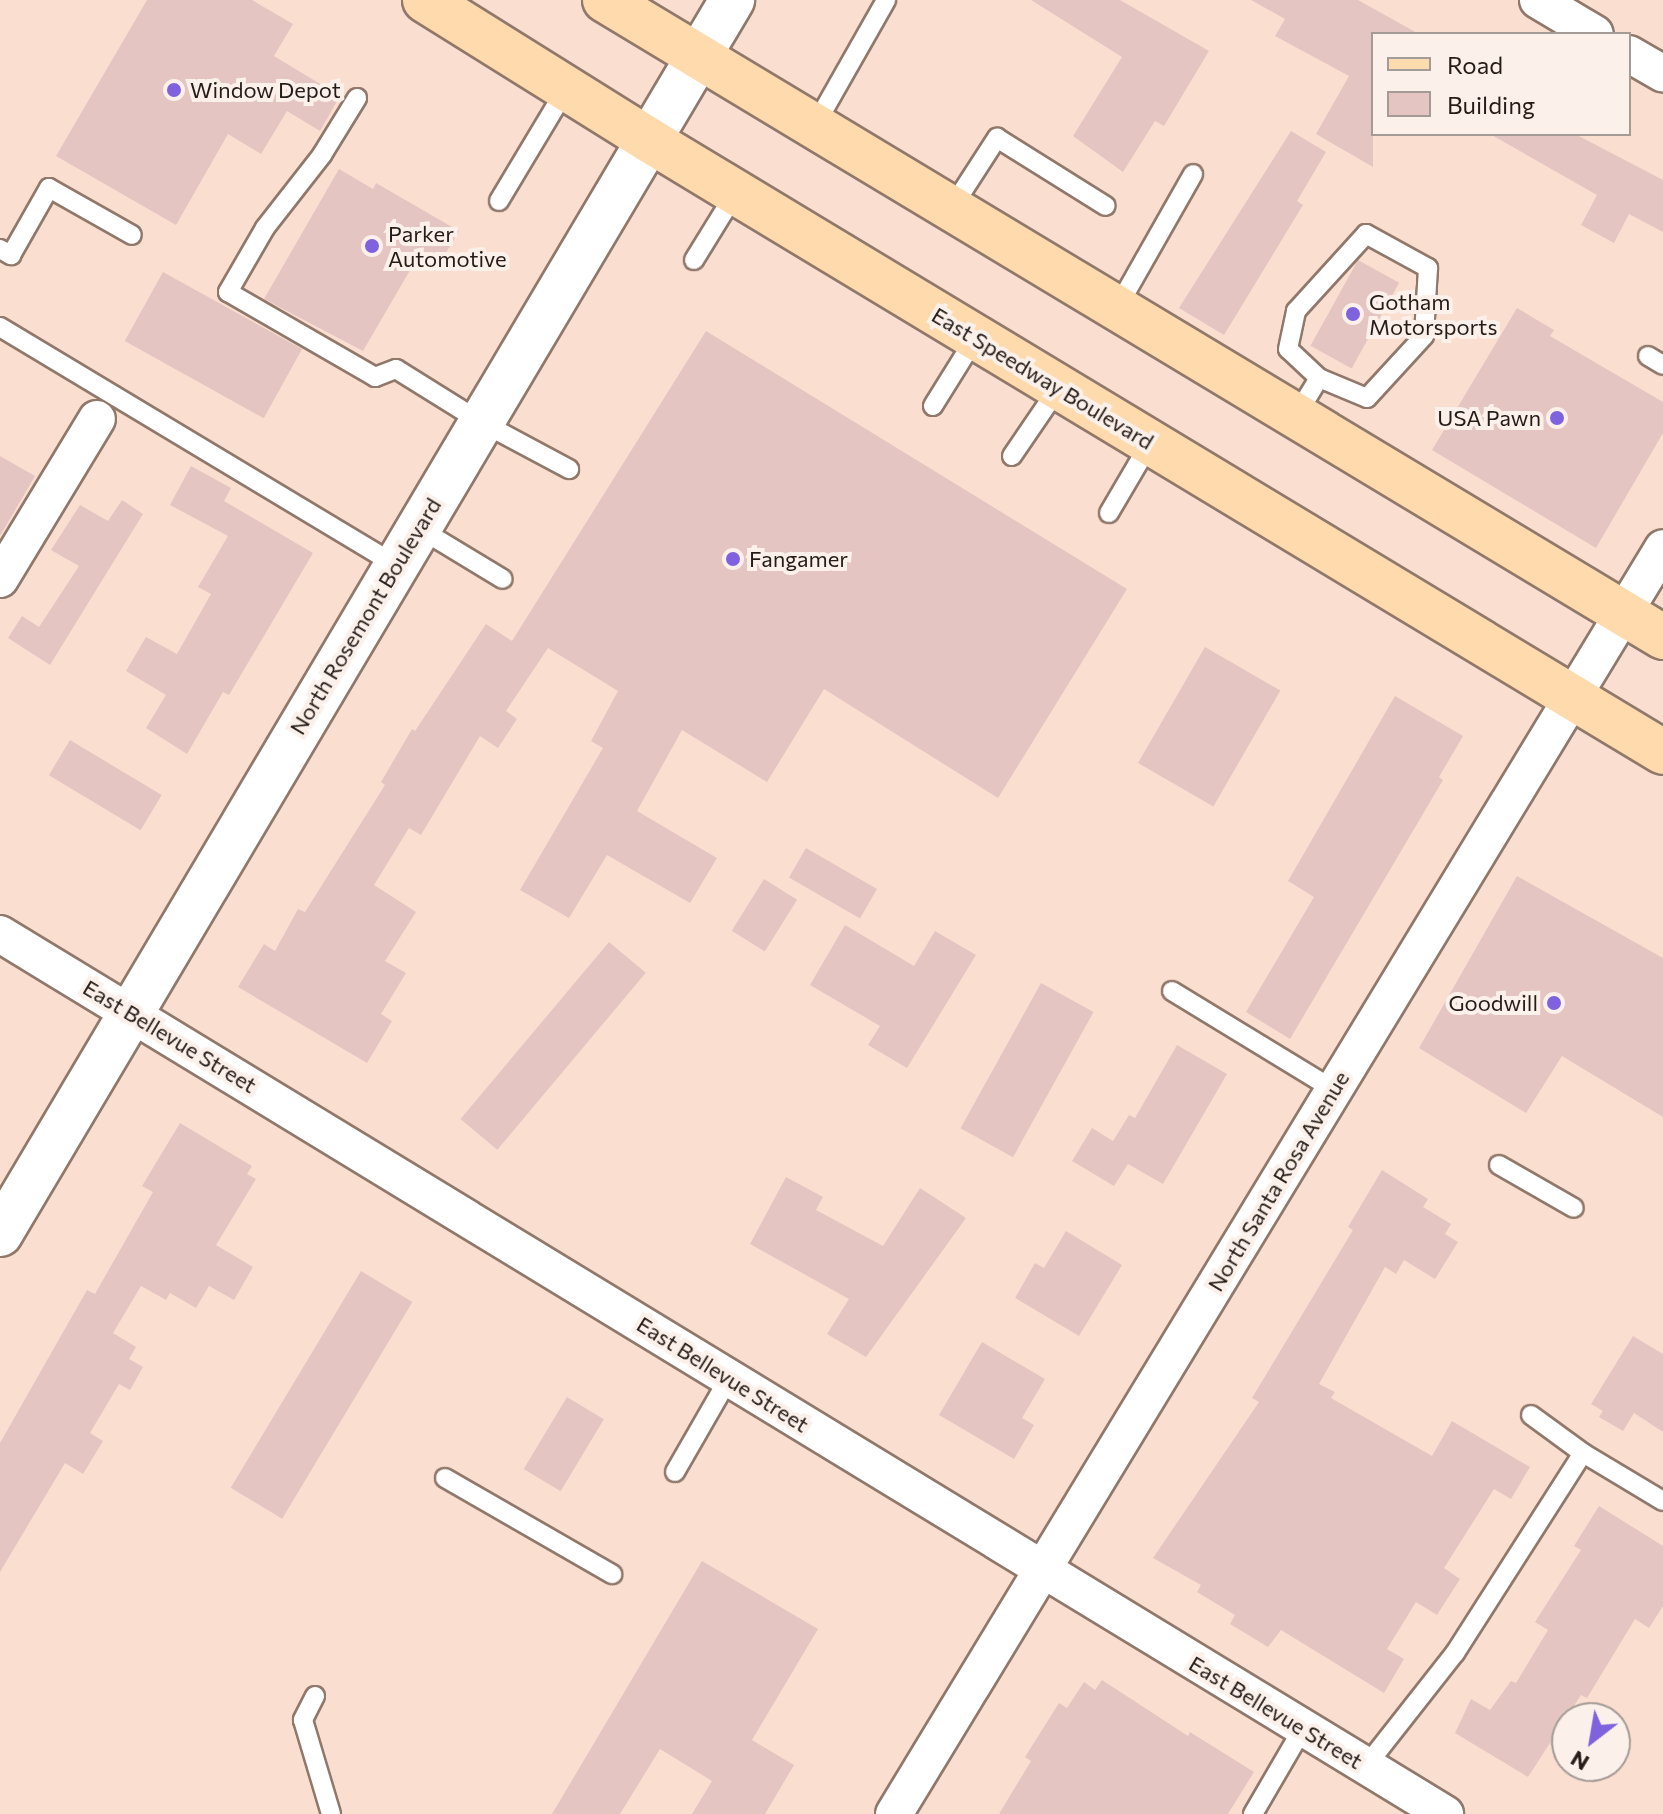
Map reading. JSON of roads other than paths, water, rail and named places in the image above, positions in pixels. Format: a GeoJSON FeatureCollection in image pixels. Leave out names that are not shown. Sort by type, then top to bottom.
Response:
{"type":"FeatureCollection","features":[{"type":"Feature","properties":{"kind":"main road","name":"East Speedway Boulevard"},"geometry":{"type":"LineString","coordinates":[[425,0],[649,140],[1663,752]]}},
{"type":"Feature","properties":{"kind":"main road"},"geometry":{"type":"LineString","coordinates":[[605,0],[1663,637]]}},
{"type":"Feature","properties":{"kind":"street","name":"North Rosemont Boulevard"},"geometry":{"type":"LineString","coordinates":[[0,1234],[732,0]]}},
{"type":"Feature","properties":{"kind":"street"},"geometry":{"type":"LineString","coordinates":[[1538,0],[1592,32]]}},
{"type":"Feature","properties":{"kind":"street"},"geometry":{"type":"LineString","coordinates":[[1631,55],[1663,74]]}},
{"type":"Feature","properties":{"kind":"street"},"geometry":{"type":"LineString","coordinates":[[0,579],[97,419]]}},
{"type":"Feature","properties":{"kind":"street","name":"North Santa Rosa Avenue"},"geometry":{"type":"LineString","coordinates":[[894,1814],[1663,548]]}},
{"type":"Feature","properties":{"kind":"street","name":"East Bellevue Street"},"geometry":{"type":"LineString","coordinates":[[0,934],[1445,1814]]}},
{"type":"Feature","properties":{"kind":"lane"},"geometry":{"type":"LineString","coordinates":[[814,127],[886,0]]}},
{"type":"Feature","properties":{"kind":"lane"},"geometry":{"type":"LineString","coordinates":[[499,201],[566,89]]}},
{"type":"Feature","properties":{"kind":"lane"},"geometry":{"type":"LineString","coordinates":[[357,98],[322,155],[265,228],[228,292],[375,377],[396,369],[481,422],[569,469]]}},
{"type":"Feature","properties":{"kind":"lane"},"geometry":{"type":"LineString","coordinates":[[951,209],[997,138],[1106,206]]}},
{"type":"Feature","properties":{"kind":"lane"},"geometry":{"type":"LineString","coordinates":[[1117,308],[1193,174]]}},
{"type":"Feature","properties":{"kind":"lane"},"geometry":{"type":"LineString","coordinates":[[0,249],[11,255],[49,188],[132,235]]}},
{"type":"Feature","properties":{"kind":"lane"},"geometry":{"type":"LineString","coordinates":[[694,260],[736,192]]}},
{"type":"Feature","properties":{"kind":"lane"},"geometry":{"type":"LineString","coordinates":[[1366,234],[1428,268],[1424,336],[1367,398],[1319,378],[1288,349],[1296,311],[1366,234]]}},
{"type":"Feature","properties":{"kind":"lane"},"geometry":{"type":"LineString","coordinates":[[0,327],[396,565]]}},
{"type":"Feature","properties":{"kind":"lane"},"geometry":{"type":"LineString","coordinates":[[933,406],[976,337]]}},
{"type":"Feature","properties":{"kind":"lane"},"geometry":{"type":"LineString","coordinates":[[1296,416],[1319,378]]}},
{"type":"Feature","properties":{"kind":"lane"},"geometry":{"type":"LineString","coordinates":[[1012,456],[1059,387]]}},
{"type":"Feature","properties":{"kind":"lane"},"geometry":{"type":"LineString","coordinates":[[1109,513],[1150,443]]}},
{"type":"Feature","properties":{"kind":"lane"},"geometry":{"type":"LineString","coordinates":[[417,527],[503,579]]}},
{"type":"Feature","properties":{"kind":"lane"},"geometry":{"type":"LineString","coordinates":[[1172,991],[1334,1090]]}},
{"type":"Feature","properties":{"kind":"lane"},"geometry":{"type":"LineString","coordinates":[[1499,1165],[1574,1208]]}},
{"type":"Feature","properties":{"kind":"lane"},"geometry":{"type":"LineString","coordinates":[[675,1472],[729,1378]]}},
{"type":"Feature","properties":{"kind":"lane"},"geometry":{"type":"LineString","coordinates":[[1531,1415],[1583,1453],[1663,1501]]}},
{"type":"Feature","properties":{"kind":"lane"},"geometry":{"type":"LineString","coordinates":[[1366,1766],[1455,1653],[1583,1453]]}},
{"type":"Feature","properties":{"kind":"lane"},"geometry":{"type":"LineString","coordinates":[[445,1478],[612,1574]]}},
{"type":"Feature","properties":{"kind":"lane"},"geometry":{"type":"LineString","coordinates":[[315,1696],[303,1720],[331,1814]]}},
{"type":"Feature","properties":{"kind":"lane"},"geometry":{"type":"LineString","coordinates":[[1253,1814],[1303,1728]]}},
{"type":"Feature","properties":{"kind":"place","name":"Window Depot"},"geometry":{"type":"Point","coordinates":[174,90]}},
{"type":"Feature","properties":{"kind":"place","name":"Parker Automotive"},"geometry":{"type":"Point","coordinates":[372,246]}},
{"type":"Feature","properties":{"kind":"place","name":"Gotham Motorsports"},"geometry":{"type":"Point","coordinates":[1353,314]}},
{"type":"Feature","properties":{"kind":"place","name":"USA Pawn"},"geometry":{"type":"Point","coordinates":[1557,418]}},
{"type":"Feature","properties":{"kind":"place","name":"Fangamer"},"geometry":{"type":"Point","coordinates":[733,559]}},
{"type":"Feature","properties":{"kind":"place","name":"Goodwill"},"geometry":{"type":"Point","coordinates":[1554,1003]}}]}
